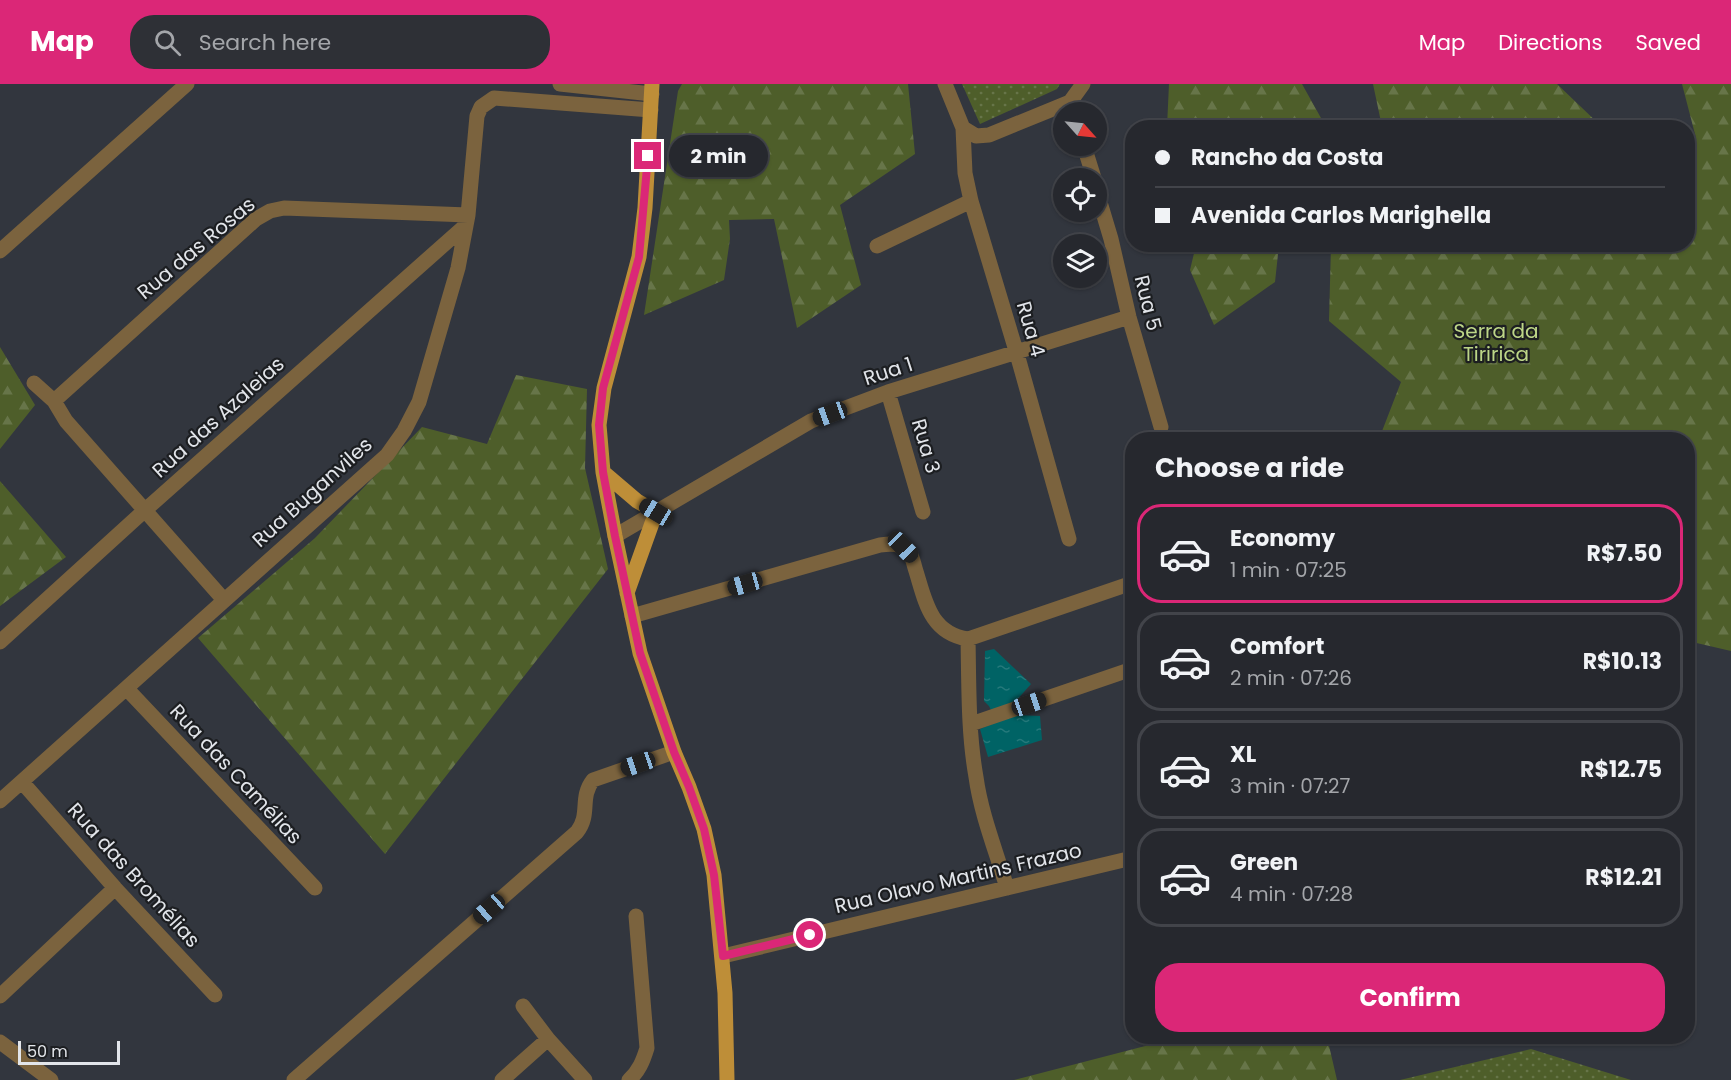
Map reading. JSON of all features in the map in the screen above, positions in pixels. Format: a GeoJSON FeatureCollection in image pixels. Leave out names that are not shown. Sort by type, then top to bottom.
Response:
{"type":"FeatureCollection","features":[{"type":"Feature","properties":{"kind":"main road"},"geometry":{"type":"LineString","coordinates":[[652,89],[645,208],[639,257],[603,388],[599,425],[603,472],[640,653],[674,752],[704,829],[714,875],[723,956],[727,1080]]}},
{"type":"Feature","properties":{"kind":"main road"},"geometry":{"type":"LineString","coordinates":[[603,472],[637,501],[656,512],[627,593]]}},
{"type":"Feature","properties":{"kind":"street"},"geometry":{"type":"LineString","coordinates":[[0,251],[187,84]]}},
{"type":"Feature","properties":{"kind":"street"},"geometry":{"type":"LineString","coordinates":[[560,84],[652,89]]}},
{"type":"Feature","properties":{"kind":"street"},"geometry":{"type":"LineString","coordinates":[[945,84],[963,128],[976,136],[989,135],[1053,113]]}},
{"type":"Feature","properties":{"kind":"street"},"geometry":{"type":"LineString","coordinates":[[1074,102],[1083,84]]}},
{"type":"Feature","properties":{"kind":"street","name":"Rua Buganviles"},"geometry":{"type":"LineString","coordinates":[[0,801],[387,455],[404,431],[419,402],[458,268],[467,220],[477,116],[481,107],[494,98],[651,110]]}},
{"type":"Feature","properties":{"kind":"street","name":"Rua 4"},"geometry":{"type":"LineString","coordinates":[[963,128],[964,173],[971,201],[1069,539]]}},
{"type":"Feature","properties":{"kind":"street"},"geometry":{"type":"LineString","coordinates":[[877,246],[971,201]]}},
{"type":"Feature","properties":{"kind":"street","name":"Rua das Rosas"},"geometry":{"type":"LineString","coordinates":[[54,401],[256,219],[270,211],[284,208],[467,220]]}},
{"type":"Feature","properties":{"kind":"street","name":"Rua das Azaleias"},"geometry":{"type":"LineString","coordinates":[[0,642],[467,220]]}},
{"type":"Feature","properties":{"kind":"street","name":"Rua 5"},"geometry":{"type":"LineString","coordinates":[[1106,222],[1129,317],[1161,428]]}},
{"type":"Feature","properties":{"kind":"street","name":"Rua 1"},"geometry":{"type":"LineString","coordinates":[[615,536],[811,421],[888,392],[1017,354],[1129,317]]}},
{"type":"Feature","properties":{"kind":"street"},"geometry":{"type":"LineString","coordinates":[[34,383],[54,401],[66,421],[224,600]]}},
{"type":"Feature","properties":{"kind":"street","name":"Rua 3"},"geometry":{"type":"LineString","coordinates":[[888,392],[923,512]]}},
{"type":"Feature","properties":{"kind":"street"},"geometry":{"type":"LineString","coordinates":[[632,616],[880,545],[894,544],[903,547],[912,556],[930,615],[954,637],[968,639],[1125,585]]}},
{"type":"Feature","properties":{"kind":"street"},"geometry":{"type":"LineString","coordinates":[[968,639],[971,724],[976,778],[1007,888]]}},
{"type":"Feature","properties":{"kind":"street"},"geometry":{"type":"LineString","coordinates":[[971,724],[1125,671]]}},
{"type":"Feature","properties":{"kind":"street","name":"Rua das Camélias"},"geometry":{"type":"LineString","coordinates":[[127,689],[315,888]]}},
{"type":"Feature","properties":{"kind":"street"},"geometry":{"type":"LineString","coordinates":[[294,1080],[577,832],[586,814],[586,789],[593,780],[674,752]]}},
{"type":"Feature","properties":{"kind":"street","name":"Rua das Bromélias"},"geometry":{"type":"LineString","coordinates":[[22,782],[115,888],[215,995]]}},
{"type":"Feature","properties":{"kind":"street","name":"Rua Olavo Martins Frazao"},"geometry":{"type":"LineString","coordinates":[[723,956],[1125,860]]}},
{"type":"Feature","properties":{"kind":"street"},"geometry":{"type":"LineString","coordinates":[[0,996],[115,888]]}},
{"type":"Feature","properties":{"kind":"street"},"geometry":{"type":"LineString","coordinates":[[629,1080],[636,1074],[643,1062],[647,1048],[636,916]]}},
{"type":"Feature","properties":{"kind":"street"},"geometry":{"type":"LineString","coordinates":[[523,1006],[548,1039],[585,1080]]}},
{"type":"Feature","properties":{"kind":"street"},"geometry":{"type":"LineString","coordinates":[[502,1080],[548,1039]]}},
{"type":"Feature","properties":{"kind":"street"},"geometry":{"type":"LineString","coordinates":[[0,1042],[51,1080]]}},
{"type":"Feature","properties":{"kind":"green space"},"geometry":{"type":"Polygon","coordinates":[[[682,84],[908,84],[915,154],[840,205],[861,285],[797,328],[774,219],[729,220],[730,239],[724,280],[644,315],[678,91],[682,84]]]}},
{"type":"Feature","properties":{"kind":"green space"},"geometry":{"type":"Polygon","coordinates":[[[962,84],[1060,84],[1057,89],[980,124],[962,84]]]}},
{"type":"Feature","properties":{"kind":"green space"},"geometry":{"type":"Polygon","coordinates":[[[1169,84],[1302,84],[1322,120],[1167,120],[1169,84]]]}},
{"type":"Feature","properties":{"kind":"green space"},"geometry":{"type":"Polygon","coordinates":[[[1373,84],[1557,84],[1595,120],[1381,120],[1373,84]]]}},
{"type":"Feature","properties":{"kind":"green space","name":"Serra da Tiririca"},"geometry":{"type":"Polygon","coordinates":[[[1682,84],[1731,84],[1731,651],[1695,643],[1695,432],[1382,432],[1401,382],[1329,321],[1331,252],[1695,252],[1696,138],[1695,120],[1691,120],[1682,84]]]}},
{"type":"Feature","properties":{"kind":"green space"},"geometry":{"type":"Polygon","coordinates":[[[1194,252],[1278,252],[1275,282],[1214,325],[1190,270],[1194,252]]]}},
{"type":"Feature","properties":{"kind":"green space"},"geometry":{"type":"Polygon","coordinates":[[[0,347],[35,405],[0,449],[0,347]]]}},
{"type":"Feature","properties":{"kind":"green space"},"geometry":{"type":"Polygon","coordinates":[[[516,375],[587,389],[585,468],[608,569],[385,854],[198,638],[315,538],[422,427],[487,444],[516,375]]]}},
{"type":"Feature","properties":{"kind":"green space"},"geometry":{"type":"Polygon","coordinates":[[[0,481],[66,557],[0,606],[0,481]]]}},
{"type":"Feature","properties":{"kind":"green space"},"geometry":{"type":"Polygon","coordinates":[[[1153,1044],[1329,1044],[1337,1080],[1014,1080],[1153,1044]]]}},
{"type":"Feature","properties":{"kind":"green space"},"geometry":{"type":"Polygon","coordinates":[[[1531,1049],[1631,1080],[1400,1080],[1531,1049]]]}},
{"type":"Feature","properties":{"kind":"water"},"geometry":{"type":"Polygon","coordinates":[[[994,649],[1031,684],[1016,701],[1017,715],[1040,716],[1042,740],[988,757],[980,729],[997,722],[984,701],[985,651],[994,649]]]}},
{"type":"Feature","properties":{"kind":"route"},"geometry":{"type":"LineString","coordinates":[[648,156],[639,257],[603,388],[599,425],[603,472],[615,536],[640,653],[674,752],[704,829],[714,875],[723,956],[810,935]]}}]}
